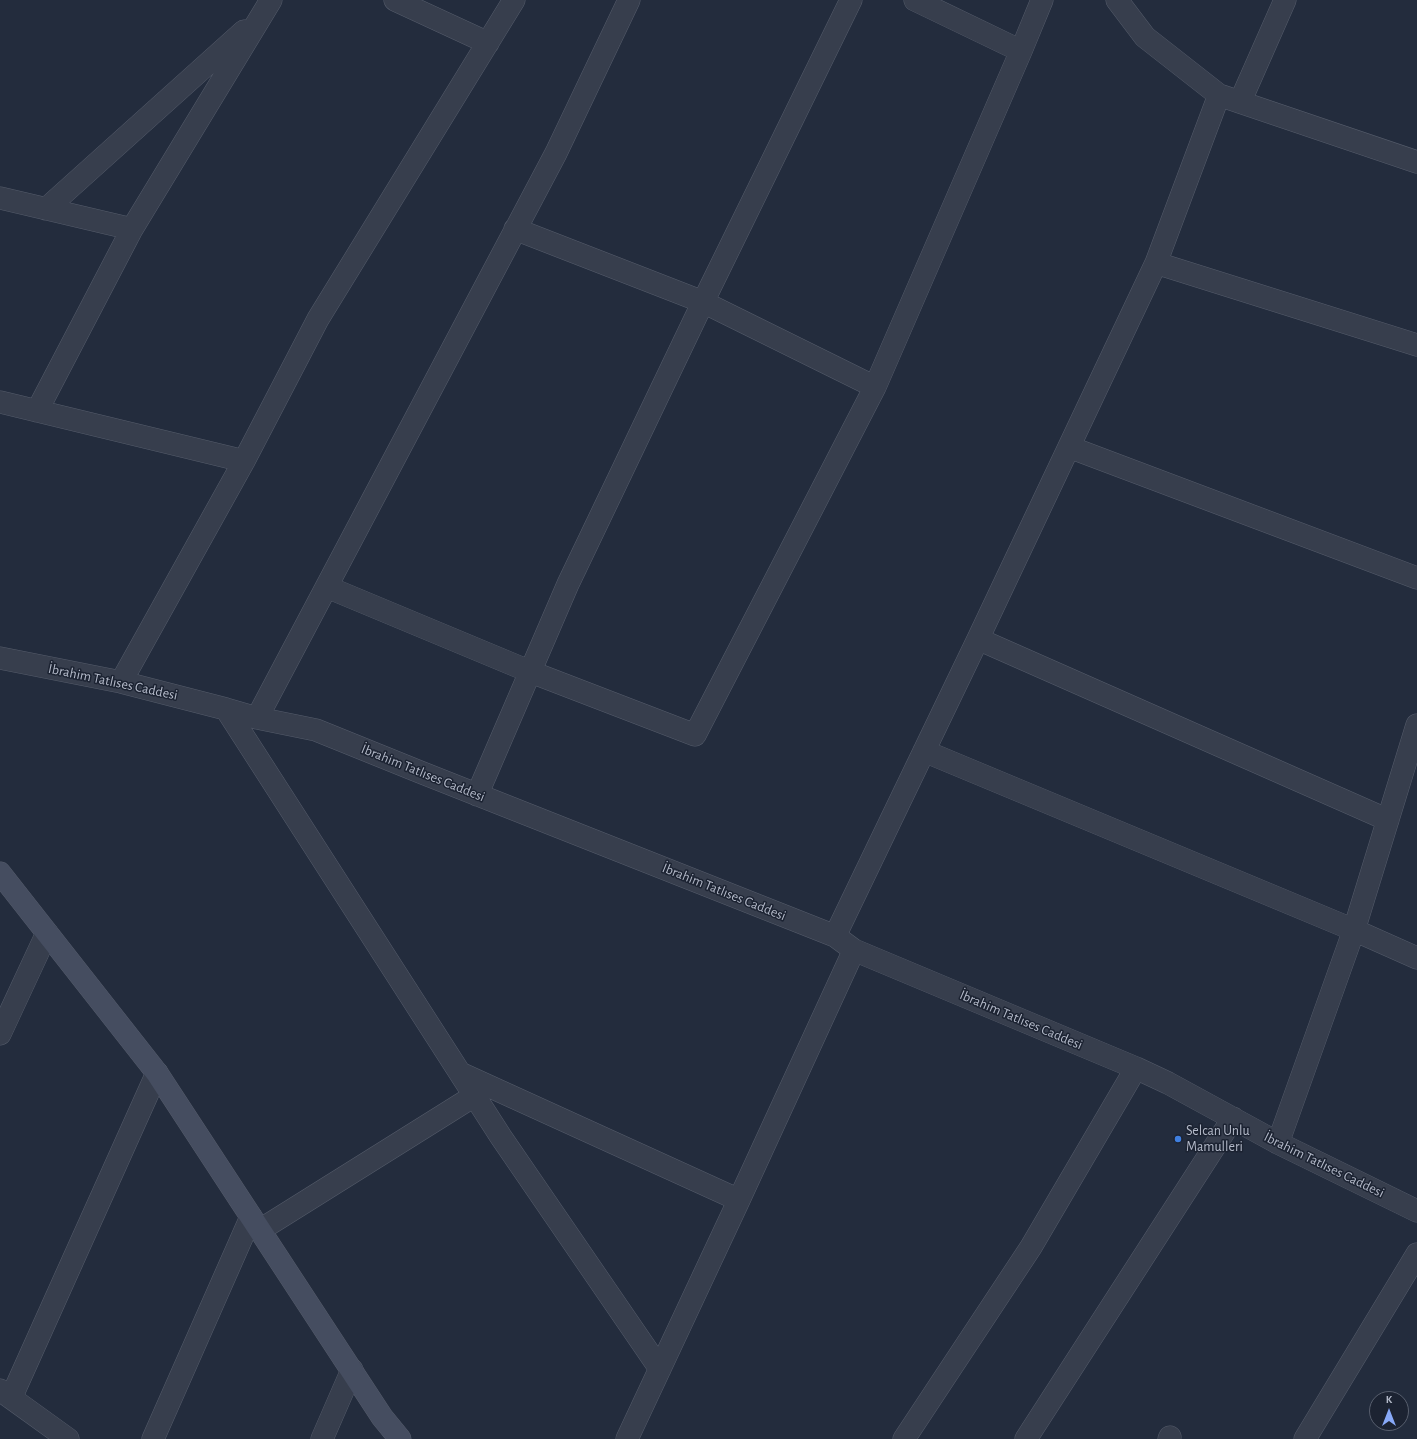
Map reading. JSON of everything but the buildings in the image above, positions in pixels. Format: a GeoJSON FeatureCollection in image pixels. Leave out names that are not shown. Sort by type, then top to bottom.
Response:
{"type":"FeatureCollection","features":[{"type":"Feature","properties":{"kind":"main road"},"geometry":{"type":"LineString","coordinates":[[0,873],[157,1073],[382,1416],[400,1439]]}},
{"type":"Feature","properties":{"kind":"street"},"geometry":{"type":"LineString","coordinates":[[395,0],[488,43]]}},
{"type":"Feature","properties":{"kind":"street"},"geometry":{"type":"LineString","coordinates":[[121,682],[244,460],[318,319],[514,0]]}},
{"type":"Feature","properties":{"kind":"street"},"geometry":{"type":"LineString","coordinates":[[257,718],[556,153],[629,0]]}},
{"type":"Feature","properties":{"kind":"street"},"geometry":{"type":"LineString","coordinates":[[477,795],[568,584],[850,0]]}},
{"type":"Feature","properties":{"kind":"street"},"geometry":{"type":"LineString","coordinates":[[915,0],[1021,51]]}},
{"type":"Feature","properties":{"kind":"street"},"geometry":{"type":"LineString","coordinates":[[327,587],[531,672],[696,735],[876,387],[1042,0]]}},
{"type":"Feature","properties":{"kind":"street"},"geometry":{"type":"LineString","coordinates":[[1117,0],[1145,37],[1219,95],[1417,162]]}},
{"type":"Feature","properties":{"kind":"street"},"geometry":{"type":"LineString","coordinates":[[1240,102],[1285,0]]}},
{"type":"Feature","properties":{"kind":"street"},"geometry":{"type":"LineString","coordinates":[[46,209],[266,7]]}},
{"type":"Feature","properties":{"kind":"street"},"geometry":{"type":"LineString","coordinates":[[37,411],[132,229],[266,7]]}},
{"type":"Feature","properties":{"kind":"street"},"geometry":{"type":"LineString","coordinates":[[835,936],[978,639],[1156,263],[1219,95]]}},
{"type":"Feature","properties":{"kind":"street"},"geometry":{"type":"LineString","coordinates":[[0,198],[132,229]]}},
{"type":"Feature","properties":{"kind":"street"},"geometry":{"type":"LineString","coordinates":[[515,229],[703,302],[876,387]]}},
{"type":"Feature","properties":{"kind":"street"},"geometry":{"type":"LineString","coordinates":[[1156,263],[1417,345]]}},
{"type":"Feature","properties":{"kind":"street"},"geometry":{"type":"LineString","coordinates":[[0,402],[244,460]]}},
{"type":"Feature","properties":{"kind":"street"},"geometry":{"type":"LineString","coordinates":[[1069,447],[1417,578]]}},
{"type":"Feature","properties":{"kind":"street"},"geometry":{"type":"LineString","coordinates":[[978,639],[1388,820]]}},
{"type":"Feature","properties":{"kind":"street","name":"İbrahim Tatlıses Caddesi"},"geometry":{"type":"LineString","coordinates":[[0,658],[121,682],[257,718],[316,730],[835,936],[854,950],[1136,1068],[1168,1083],[1278,1143],[1417,1211]]}},
{"type":"Feature","properties":{"kind":"street"},"geometry":{"type":"LineString","coordinates":[[226,709],[500,1137],[660,1369]]}},
{"type":"Feature","properties":{"kind":"street"},"geometry":{"type":"LineString","coordinates":[[1278,1143],[1354,930],[1417,725]]}},
{"type":"Feature","properties":{"kind":"street"},"geometry":{"type":"LineString","coordinates":[[924,751],[1354,930],[1417,958]]}},
{"type":"Feature","properties":{"kind":"street"},"geometry":{"type":"LineString","coordinates":[[0,1034],[47,933]]}},
{"type":"Feature","properties":{"kind":"street"},"geometry":{"type":"LineString","coordinates":[[627,1439],[854,950]]}},
{"type":"Feature","properties":{"kind":"street"},"geometry":{"type":"LineString","coordinates":[[904,1439],[1031,1247],[1136,1068]]}},
{"type":"Feature","properties":{"kind":"street"},"geometry":{"type":"LineString","coordinates":[[68,1439],[6,1394],[157,1073]]}},
{"type":"Feature","properties":{"kind":"street"},"geometry":{"type":"LineString","coordinates":[[460,1073],[739,1200]]}},
{"type":"Feature","properties":{"kind":"street"},"geometry":{"type":"LineString","coordinates":[[153,1439],[255,1223],[474,1096]]}},
{"type":"Feature","properties":{"kind":"street"},"geometry":{"type":"LineString","coordinates":[[1026,1439],[1233,1118]]}},
{"type":"Feature","properties":{"kind":"street"},"geometry":{"type":"LineString","coordinates":[[1305,1439],[1417,1254]]}},
{"type":"Feature","properties":{"kind":"street"},"geometry":{"type":"LineString","coordinates":[[322,1439],[352,1370]]}},
{"type":"Feature","properties":{"kind":"place","name":"Selcan Unlu Mamulleri"},"geometry":{"type":"Point","coordinates":[1178,1139]}}]}
